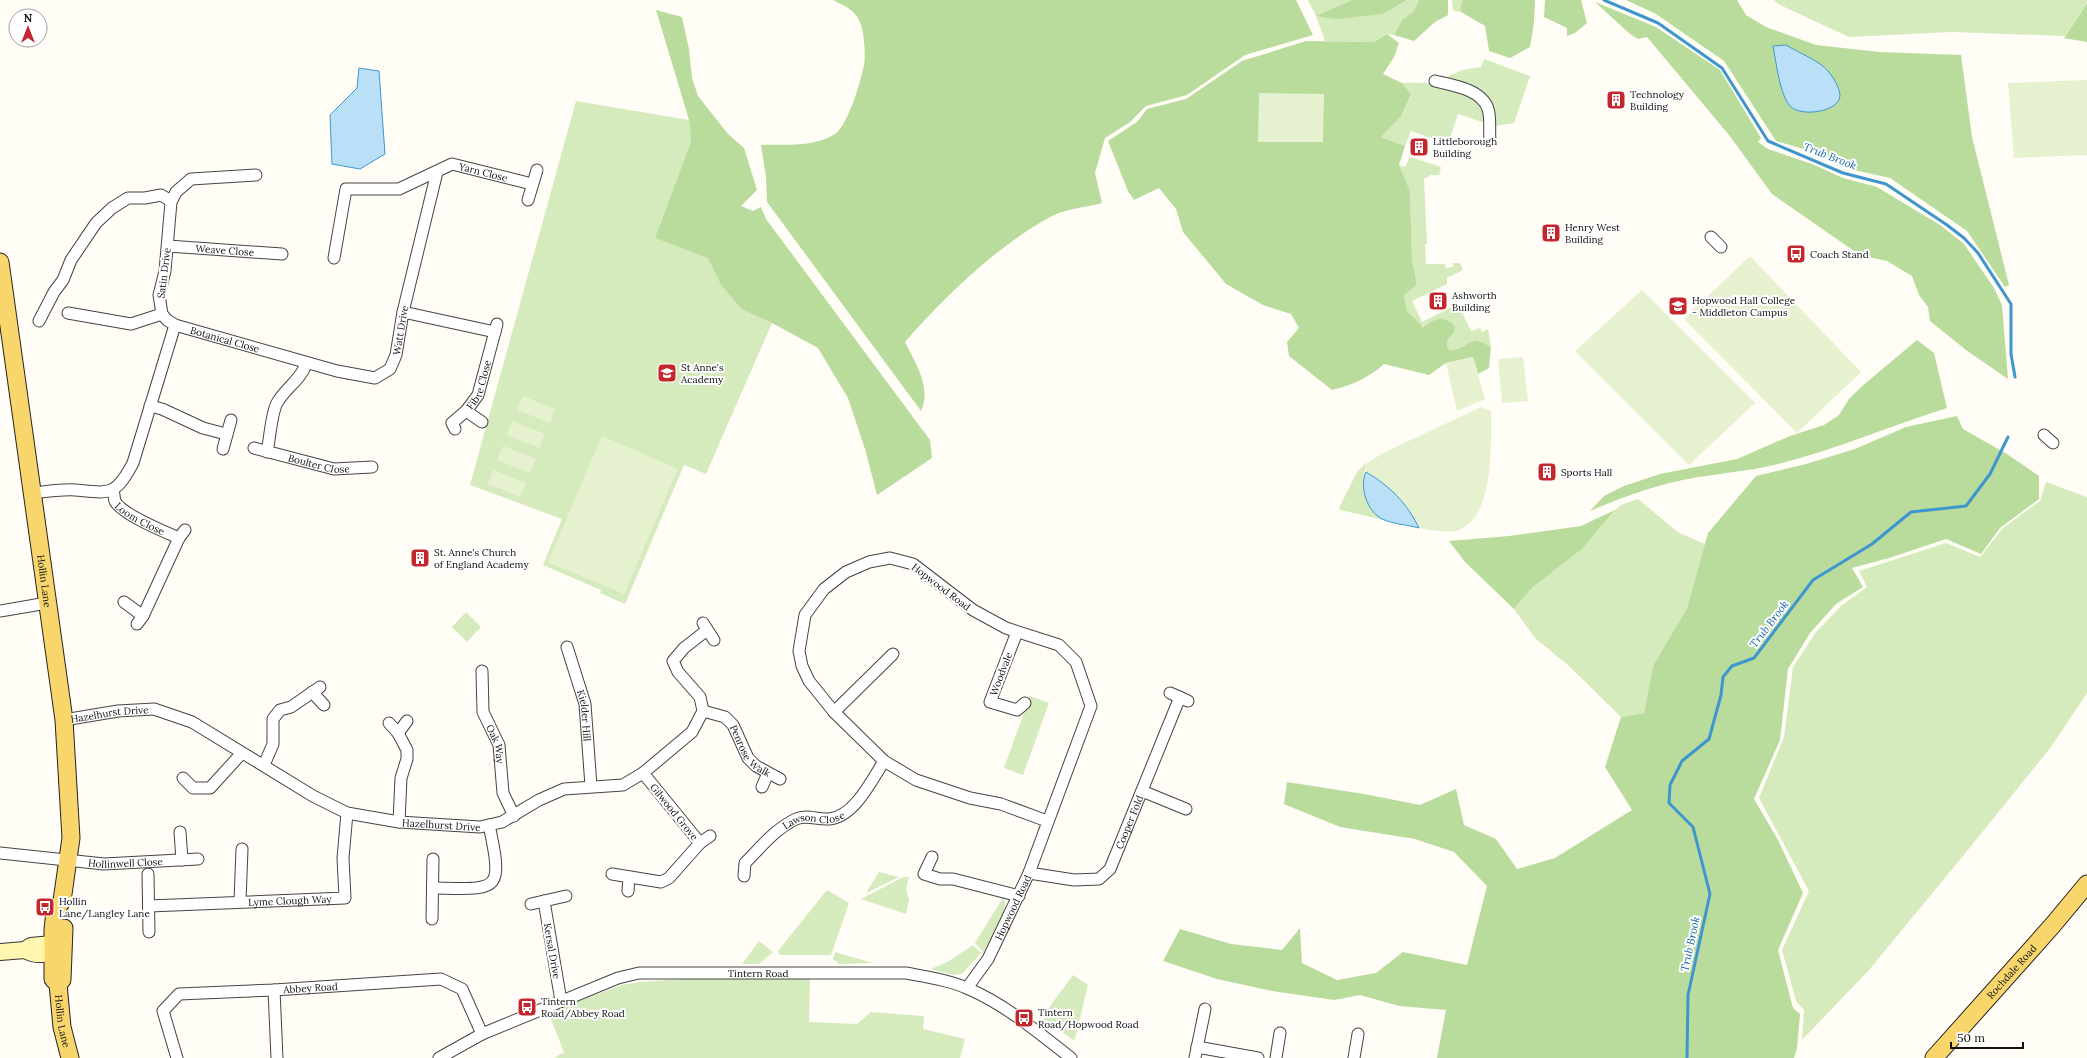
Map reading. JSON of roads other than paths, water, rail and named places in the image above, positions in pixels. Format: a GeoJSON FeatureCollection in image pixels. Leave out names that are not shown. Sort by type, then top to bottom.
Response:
{"type":"FeatureCollection","features":[{"type":"Feature","properties":{"kind":"main road","name":"Hollin Lane"},"geometry":{"type":"LineString","coordinates":[[0,262],[31,494],[64,720],[71,838],[62,901],[55,911],[56,949],[53,979],[58,984],[62,1027],[70,1058]]}},
{"type":"Feature","properties":{"kind":"main road","name":"Rochdale Road"},"geometry":{"type":"LineString","coordinates":[[1934,1058],[2052,926],[2087,884]]}},
{"type":"Feature","properties":{"kind":"street"},"geometry":{"type":"LineString","coordinates":[[1435,81],[1468,91],[1485,102],[1489,111],[1490,140]]}},
{"type":"Feature","properties":{"kind":"street","name":"Yarn Close"},"geometry":{"type":"LineString","coordinates":[[334,258],[346,189],[399,189],[452,164],[532,184]]}},
{"type":"Feature","properties":{"kind":"street"},"geometry":{"type":"LineString","coordinates":[[528,200],[537,170]]}},
{"type":"Feature","properties":{"kind":"street"},"geometry":{"type":"LineString","coordinates":[[39,321],[54,292],[63,280],[71,260],[96,223],[112,208],[128,198],[145,198],[161,195],[171,202],[176,192],[191,179],[230,171],[256,175]]}},
{"type":"Feature","properties":{"kind":"street","name":"Watt Drive"},"geometry":{"type":"LineString","coordinates":[[274,354],[306,364],[375,378],[390,369],[396,354],[403,312],[437,172]]}},
{"type":"Feature","properties":{"kind":"street","name":"Satin Drive"},"geometry":{"type":"LineString","coordinates":[[162,314],[159,295],[168,246],[171,202]]}},
{"type":"Feature","properties":{"kind":"street"},"geometry":{"type":"LineString","coordinates":[[1711,237],[1721,247]]}},
{"type":"Feature","properties":{"kind":"street","name":"Weave Close"},"geometry":{"type":"LineString","coordinates":[[168,246],[282,254]]}},
{"type":"Feature","properties":{"kind":"street","name":"Fibre Close"},"geometry":{"type":"LineString","coordinates":[[403,312],[496,328],[478,395],[466,410],[452,423],[455,429]]}},
{"type":"Feature","properties":{"kind":"street"},"geometry":{"type":"LineString","coordinates":[[31,494],[64,490],[104,493],[113,489],[133,463],[175,325],[167,320],[162,314],[130,324],[68,313]]}},
{"type":"Feature","properties":{"kind":"street","name":"Botanical Close"},"geometry":{"type":"LineString","coordinates":[[175,325],[274,354]]}},
{"type":"Feature","properties":{"kind":"street"},"geometry":{"type":"LineString","coordinates":[[267,452],[276,404],[294,381],[302,374],[306,364]]}},
{"type":"Feature","properties":{"kind":"street"},"geometry":{"type":"LineString","coordinates":[[150,406],[162,409],[203,428],[226,434]]}},
{"type":"Feature","properties":{"kind":"street"},"geometry":{"type":"LineString","coordinates":[[466,410],[482,422]]}},
{"type":"Feature","properties":{"kind":"street"},"geometry":{"type":"LineString","coordinates":[[223,449],[231,420]]}},
{"type":"Feature","properties":{"kind":"street"},"geometry":{"type":"LineString","coordinates":[[2044,435],[2053,443]]}},
{"type":"Feature","properties":{"kind":"street","name":"Boulter Close"},"geometry":{"type":"LineString","coordinates":[[254,448],[334,469],[372,467]]}},
{"type":"Feature","properties":{"kind":"street","name":"Loom Close"},"geometry":{"type":"LineString","coordinates":[[113,489],[115,502],[123,510],[140,520],[182,534],[140,620],[124,602]]}},
{"type":"Feature","properties":{"kind":"street","name":"Hopwood Road"},"geometry":{"type":"LineString","coordinates":[[967,988],[988,959],[1019,896],[1029,873],[1047,821],[1091,706],[1076,662],[1059,645],[1017,632],[973,610],[913,564],[890,558],[869,562],[846,572],[824,589],[802,612],[799,651],[802,666],[809,681],[834,712],[884,761],[916,780],[970,798],[1001,804],[1047,821]]}},
{"type":"Feature","properties":{"kind":"street"},"geometry":{"type":"LineString","coordinates":[[0,611],[47,603]]}},
{"type":"Feature","properties":{"kind":"street"},"geometry":{"type":"LineString","coordinates":[[702,711],[700,697],[678,672],[673,661],[705,626],[714,640]]}},
{"type":"Feature","properties":{"kind":"street","name":"Woodvale"},"geometry":{"type":"LineString","coordinates":[[1017,632],[990,702],[1017,710],[1025,702]]}},
{"type":"Feature","properties":{"kind":"street","name":"Kielder Hill"},"geometry":{"type":"LineString","coordinates":[[567,647],[568,667],[585,704],[591,786]]}},
{"type":"Feature","properties":{"kind":"street"},"geometry":{"type":"LineString","coordinates":[[834,712],[893,654]]}},
{"type":"Feature","properties":{"kind":"street","name":"Oak Way"},"geometry":{"type":"LineString","coordinates":[[482,672],[477,687],[483,712],[499,745],[503,793],[514,816]]}},
{"type":"Feature","properties":{"kind":"street"},"geometry":{"type":"LineString","coordinates":[[264,765],[273,744],[273,719],[280,710],[291,707],[316,690],[324,705]]}},
{"type":"Feature","properties":{"kind":"street","name":"Cooper Fold"},"geometry":{"type":"LineString","coordinates":[[1029,873],[1074,880],[1099,879],[1110,869],[1179,697]]}},
{"type":"Feature","properties":{"kind":"street","name":"Hazelhurst Drive"},"geometry":{"type":"LineString","coordinates":[[64,720],[118,711],[154,709],[192,722],[216,735],[242,753],[313,796],[347,813],[399,822],[480,827],[514,816],[540,800],[564,789],[623,784],[643,773],[692,732],[702,711]]}},
{"type":"Feature","properties":{"kind":"street","name":"Penrose Walk"},"geometry":{"type":"LineString","coordinates":[[702,711],[725,717],[733,725],[748,758],[756,766],[780,779]]}},
{"type":"Feature","properties":{"kind":"street"},"geometry":{"type":"LineString","coordinates":[[398,733],[407,721]]}},
{"type":"Feature","properties":{"kind":"street"},"geometry":{"type":"LineString","coordinates":[[389,723],[398,733],[407,750],[407,759],[401,778],[399,822]]}},
{"type":"Feature","properties":{"kind":"street"},"geometry":{"type":"LineString","coordinates":[[183,778],[193,788],[210,788],[242,753]]}},
{"type":"Feature","properties":{"kind":"street","name":"Lawson Close"},"geometry":{"type":"LineString","coordinates":[[744,876],[745,863],[784,826],[797,819],[813,817],[829,819],[846,812],[858,801],[884,761]]}},
{"type":"Feature","properties":{"kind":"street","name":"Gilwood Grove"},"geometry":{"type":"LineString","coordinates":[[612,874],[661,882],[669,878],[700,843],[643,773]]}},
{"type":"Feature","properties":{"kind":"street"},"geometry":{"type":"LineString","coordinates":[[762,787],[768,773]]}},
{"type":"Feature","properties":{"kind":"street"},"geometry":{"type":"LineString","coordinates":[[1142,791],[1186,809]]}},
{"type":"Feature","properties":{"kind":"street","name":"Lyme Clough Way"},"geometry":{"type":"LineString","coordinates":[[149,906],[240,901],[346,898],[344,858],[347,813]]}},
{"type":"Feature","properties":{"kind":"street"},"geometry":{"type":"LineString","coordinates":[[433,888],[480,889],[490,886],[495,879],[497,870],[489,825]]}},
{"type":"Feature","properties":{"kind":"street"},"geometry":{"type":"LineString","coordinates":[[180,832],[182,860]]}},
{"type":"Feature","properties":{"kind":"street"},"geometry":{"type":"LineString","coordinates":[[700,843],[710,836]]}},
{"type":"Feature","properties":{"kind":"street"},"geometry":{"type":"LineString","coordinates":[[240,901],[246,863],[242,849]]}},
{"type":"Feature","properties":{"kind":"street","name":"Hollinwell Close"},"geometry":{"type":"LineString","coordinates":[[0,853],[58,860],[69,859],[104,864],[198,859]]}},
{"type":"Feature","properties":{"kind":"street"},"geometry":{"type":"LineString","coordinates":[[932,856],[924,874],[940,879],[953,879],[1019,896]]}},
{"type":"Feature","properties":{"kind":"street"},"geometry":{"type":"LineString","coordinates":[[432,919],[433,859]]}},
{"type":"Feature","properties":{"kind":"street"},"geometry":{"type":"LineString","coordinates":[[148,874],[149,932]]}},
{"type":"Feature","properties":{"kind":"street"},"geometry":{"type":"LineString","coordinates":[[628,891],[629,877]]}},
{"type":"Feature","properties":{"kind":"street"},"geometry":{"type":"LineString","coordinates":[[531,904],[566,896]]}},
{"type":"Feature","properties":{"kind":"street","name":"Kersal Drive"},"geometry":{"type":"LineString","coordinates":[[544,901],[561,1001]]}},
{"type":"Feature","properties":{"kind":"street"},"geometry":{"type":"LineString","coordinates":[[0,952],[25,950],[32,954],[56,949]]}},
{"type":"Feature","properties":{"kind":"street","name":"Tintern Road"},"geometry":{"type":"LineString","coordinates":[[439,1058],[451,1055],[482,1034],[618,978],[639,973],[906,973],[938,979],[967,988],[984,996],[1032,1028],[1071,1058]]}},
{"type":"Feature","properties":{"kind":"street","name":"Abbey Road"},"geometry":{"type":"LineString","coordinates":[[176,1058],[163,1011],[179,994],[274,990],[441,979],[462,989],[482,1034]]}},
{"type":"Feature","properties":{"kind":"street"},"geometry":{"type":"LineString","coordinates":[[274,990],[277,1058]]}},
{"type":"Feature","properties":{"kind":"street"},"geometry":{"type":"LineString","coordinates":[[1205,1009],[1196,1052],[1258,1058]]}},
{"type":"Feature","properties":{"kind":"street"},"geometry":{"type":"LineString","coordinates":[[1276,1058],[1280,1033]]}},
{"type":"Feature","properties":{"kind":"street"},"geometry":{"type":"LineString","coordinates":[[1354,1058],[1358,1034]]}},
{"type":"Feature","properties":{"kind":"water"},"geometry":{"type":"Polygon","coordinates":[[[1786,45],[1820,64],[1830,73],[1837,85],[1840,95],[1838,101],[1834,105],[1820,111],[1803,112],[1791,107],[1787,102],[1781,87],[1773,46],[1786,45]]]}},
{"type":"Feature","properties":{"kind":"water"},"geometry":{"type":"Polygon","coordinates":[[[359,68],[379,71],[385,154],[360,169],[332,164],[330,115],[357,88],[359,68]]]}},
{"type":"Feature","properties":{"kind":"water"},"geometry":{"type":"Polygon","coordinates":[[[1366,472],[1383,483],[1397,496],[1409,511],[1419,528],[1382,519],[1372,510],[1368,505],[1363,485],[1366,472]]]}},
{"type":"Feature","properties":{"kind":"waterway","name":"Trub Brook"},"geometry":{"type":"LineString","coordinates":[[1604,0],[1658,23],[1722,68],[1768,141],[1843,173],[1886,184],[1964,238],[1978,253],[2011,304],[2011,354],[2015,377]]}},
{"type":"Feature","properties":{"kind":"waterway","name":"Trub Brook"},"geometry":{"type":"LineString","coordinates":[[1687,1058],[1688,995],[1710,894],[1693,827],[1669,803],[1670,785],[1682,761],[1709,739],[1721,695],[1723,677],[1732,666],[1754,658],[1813,580],[1872,544],[1911,512],[1966,506],[1990,474],[2008,437]]}},
{"type":"Feature","properties":{"kind":"place","name":"Technology Building"},"geometry":{"type":"Point","coordinates":[1616,100]}},
{"type":"Feature","properties":{"kind":"place","name":"Littleborough Building"},"geometry":{"type":"Point","coordinates":[1419,147]}},
{"type":"Feature","properties":{"kind":"place","name":"Henry West Building"},"geometry":{"type":"Point","coordinates":[1551,233]}},
{"type":"Feature","properties":{"kind":"place","name":"Coach Stand"},"geometry":{"type":"Point","coordinates":[1796,254]}},
{"type":"Feature","properties":{"kind":"place","name":"Ashworth Building"},"geometry":{"type":"Point","coordinates":[1438,301]}},
{"type":"Feature","properties":{"kind":"place","name":"Hopwood Hall College - Middleton Campus"},"geometry":{"type":"Point","coordinates":[1678,306]}},
{"type":"Feature","properties":{"kind":"place","name":"St Anne's Academy"},"geometry":{"type":"Point","coordinates":[667,373]}},
{"type":"Feature","properties":{"kind":"place","name":"Sports Hall"},"geometry":{"type":"Point","coordinates":[1547,472]}},
{"type":"Feature","properties":{"kind":"place","name":"St. Anne's Church of England Academy"},"geometry":{"type":"Point","coordinates":[420,558]}},
{"type":"Feature","properties":{"kind":"place","name":"Hollin Lane/Langley Lane"},"geometry":{"type":"Point","coordinates":[45,907]}},
{"type":"Feature","properties":{"kind":"place","name":"Tintern Road/Abbey Road"},"geometry":{"type":"Point","coordinates":[527,1007]}},
{"type":"Feature","properties":{"kind":"place","name":"Tintern Road/Hopwood Road"},"geometry":{"type":"Point","coordinates":[1024,1018]}}]}
